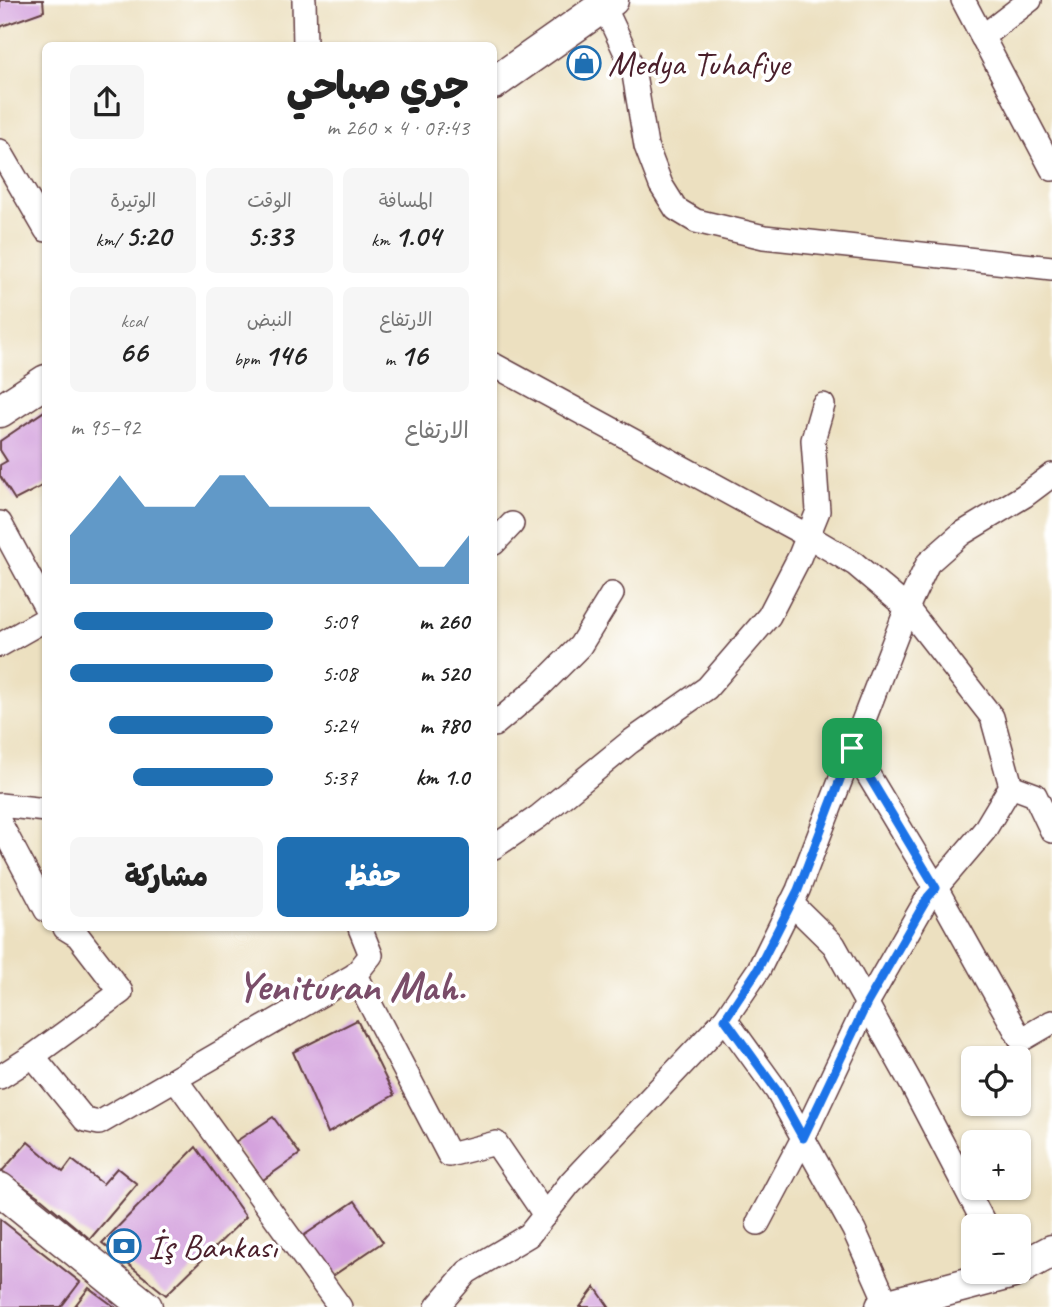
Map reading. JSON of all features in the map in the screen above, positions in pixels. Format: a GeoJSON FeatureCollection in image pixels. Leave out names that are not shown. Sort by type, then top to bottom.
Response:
{"type":"FeatureCollection","features":[{"type":"Feature","properties":{"kind":"main road"},"geometry":{"type":"LineString","coordinates":[[497,81],[606,2]]}},
{"type":"Feature","properties":{"kind":"main road"},"geometry":{"type":"LineString","coordinates":[[0,411],[42,384]]}},
{"type":"Feature","properties":{"kind":"main road"},"geometry":{"type":"LineString","coordinates":[[0,1189],[146,1307]]}},
{"type":"Feature","properties":{"kind":"main road"},"geometry":{"type":"LineString","coordinates":[[1031,1262],[1052,1251]]}},
{"type":"Feature","properties":{"kind":"main road"},"geometry":{"type":"LineString","coordinates":[[885,1306],[968,1284]]}},
{"type":"Feature","properties":{"kind":"street"},"geometry":{"type":"LineString","coordinates":[[304,0],[305,42]]}},
{"type":"Feature","properties":{"kind":"street"},"geometry":{"type":"LineString","coordinates":[[963,0],[1052,169]]}},
{"type":"Feature","properties":{"kind":"street"},"geometry":{"type":"LineString","coordinates":[[982,37],[1030,0]]}},
{"type":"Feature","properties":{"kind":"street"},"geometry":{"type":"LineString","coordinates":[[606,2],[633,68],[646,146],[661,185],[676,209],[696,221],[764,237],[1052,268]]}},
{"type":"Feature","properties":{"kind":"street"},"geometry":{"type":"LineString","coordinates":[[0,151],[42,223]]}},
{"type":"Feature","properties":{"kind":"street"},"geometry":{"type":"LineString","coordinates":[[497,367],[855,564],[907,607],[992,717],[1011,786],[984,831],[928,897],[867,1003],[803,1138],[758,1223]]}},
{"type":"Feature","properties":{"kind":"street"},"geometry":{"type":"LineString","coordinates":[[497,845],[538,817],[630,742],[707,688],[769,616],[799,558],[818,511],[813,440],[823,405]]}},
{"type":"Feature","properties":{"kind":"street"},"geometry":{"type":"LineString","coordinates":[[437,1307],[467,1272],[529,1235],[570,1183],[725,1019],[758,969],[791,903],[907,607],[928,564],[961,534],[1024,496],[1052,475]]}},
{"type":"Feature","properties":{"kind":"street"},"geometry":{"type":"LineString","coordinates":[[0,523],[42,601]]}},
{"type":"Feature","properties":{"kind":"street"},"geometry":{"type":"LineString","coordinates":[[497,540],[512,524]]}},
{"type":"Feature","properties":{"kind":"street"},"geometry":{"type":"LineString","coordinates":[[497,722],[539,687],[580,646],[612,594]]}},
{"type":"Feature","properties":{"kind":"street"},"geometry":{"type":"LineString","coordinates":[[0,645],[42,620]]}},
{"type":"Feature","properties":{"kind":"street"},"geometry":{"type":"LineString","coordinates":[[852,748],[936,888],[1021,1040],[1052,1022]]}},
{"type":"Feature","properties":{"kind":"street"},"geometry":{"type":"LineString","coordinates":[[1011,786],[1044,790],[1052,831]]}},
{"type":"Feature","properties":{"kind":"street"},"geometry":{"type":"LineString","coordinates":[[0,805],[42,810]]}},
{"type":"Feature","properties":{"kind":"street"},"geometry":{"type":"LineString","coordinates":[[0,823],[42,902]]}},
{"type":"Feature","properties":{"kind":"street"},"geometry":{"type":"LineString","coordinates":[[791,903],[834,945],[912,1085],[979,1214]]}},
{"type":"Feature","properties":{"kind":"street"},"geometry":{"type":"LineString","coordinates":[[0,1077],[121,992],[78,936],[70,931]]}},
{"type":"Feature","properties":{"kind":"street"},"geometry":{"type":"LineString","coordinates":[[33,1056],[85,1120],[99,1123],[355,975],[371,955],[365,931]]}},
{"type":"Feature","properties":{"kind":"street"},"geometry":{"type":"LineString","coordinates":[[355,975],[449,1155],[496,1143],[545,1215]]}},
{"type":"Feature","properties":{"kind":"street"},"geometry":{"type":"LineString","coordinates":[[725,1019],[777,1091],[855,1230],[885,1306]]}},
{"type":"Feature","properties":{"kind":"street"},"geometry":{"type":"LineString","coordinates":[[176,1080],[340,1307]]}},
{"type":"Feature","properties":{"kind":"building"},"geometry":{"type":"Polygon","coordinates":[[[0,0],[43,0],[44,11],[0,29],[0,0]]]}},
{"type":"Feature","properties":{"kind":"building"},"geometry":{"type":"Polygon","coordinates":[[[42,413],[42,486],[15,500],[0,476],[0,465],[7,461],[0,450],[0,441],[42,413]]]}},
{"type":"Feature","properties":{"kind":"building"},"geometry":{"type":"Polygon","coordinates":[[[357,1020],[394,1095],[328,1133],[293,1052],[357,1020]]]}},
{"type":"Feature","properties":{"kind":"building"},"geometry":{"type":"Polygon","coordinates":[[[273,1117],[300,1154],[260,1182],[235,1142],[273,1117]]]}},
{"type":"Feature","properties":{"kind":"building"},"geometry":{"type":"Polygon","coordinates":[[[28,1142],[63,1172],[72,1160],[103,1184],[117,1168],[137,1184],[90,1239],[42,1199],[2,1171],[28,1142]]]}},
{"type":"Feature","properties":{"kind":"building"},"geometry":{"type":"Polygon","coordinates":[[[196,1147],[246,1217],[166,1295],[102,1243],[196,1147]]]}},
{"type":"Feature","properties":{"kind":"building"},"geometry":{"type":"Polygon","coordinates":[[[355,1201],[383,1242],[331,1277],[303,1236],[355,1201]]]}},
{"type":"Feature","properties":{"kind":"building"},"geometry":{"type":"Polygon","coordinates":[[[0,1219],[80,1282],[61,1307],[0,1307],[0,1219]]]}},
{"type":"Feature","properties":{"kind":"building"},"geometry":{"type":"Polygon","coordinates":[[[595,1287],[609,1307],[580,1307],[595,1287]]]}},
{"type":"Feature","properties":{"kind":"building"},"geometry":{"type":"Polygon","coordinates":[[[89,1288],[115,1307],[74,1307],[89,1288]]]}},
{"type":"Feature","properties":{"kind":"place","name":"Medya Tuhafiye"},"geometry":{"type":"Point","coordinates":[584,63]}},
{"type":"Feature","properties":{"kind":"place","name":"İş Bankası"},"geometry":{"type":"Point","coordinates":[124,1246]}},
{"type":"Feature","properties":{"kind":"district","name":"Yenituran Mah."},"geometry":{"type":"Point","coordinates":[351,985]}},
{"type":"Feature","properties":{"kind":"route"},"geometry":{"type":"LineString","coordinates":[[852,748],[936,888],[928,897],[867,1003],[803,1138],[777,1091],[725,1019],[758,969],[798,890],[852,748]]}}]}
